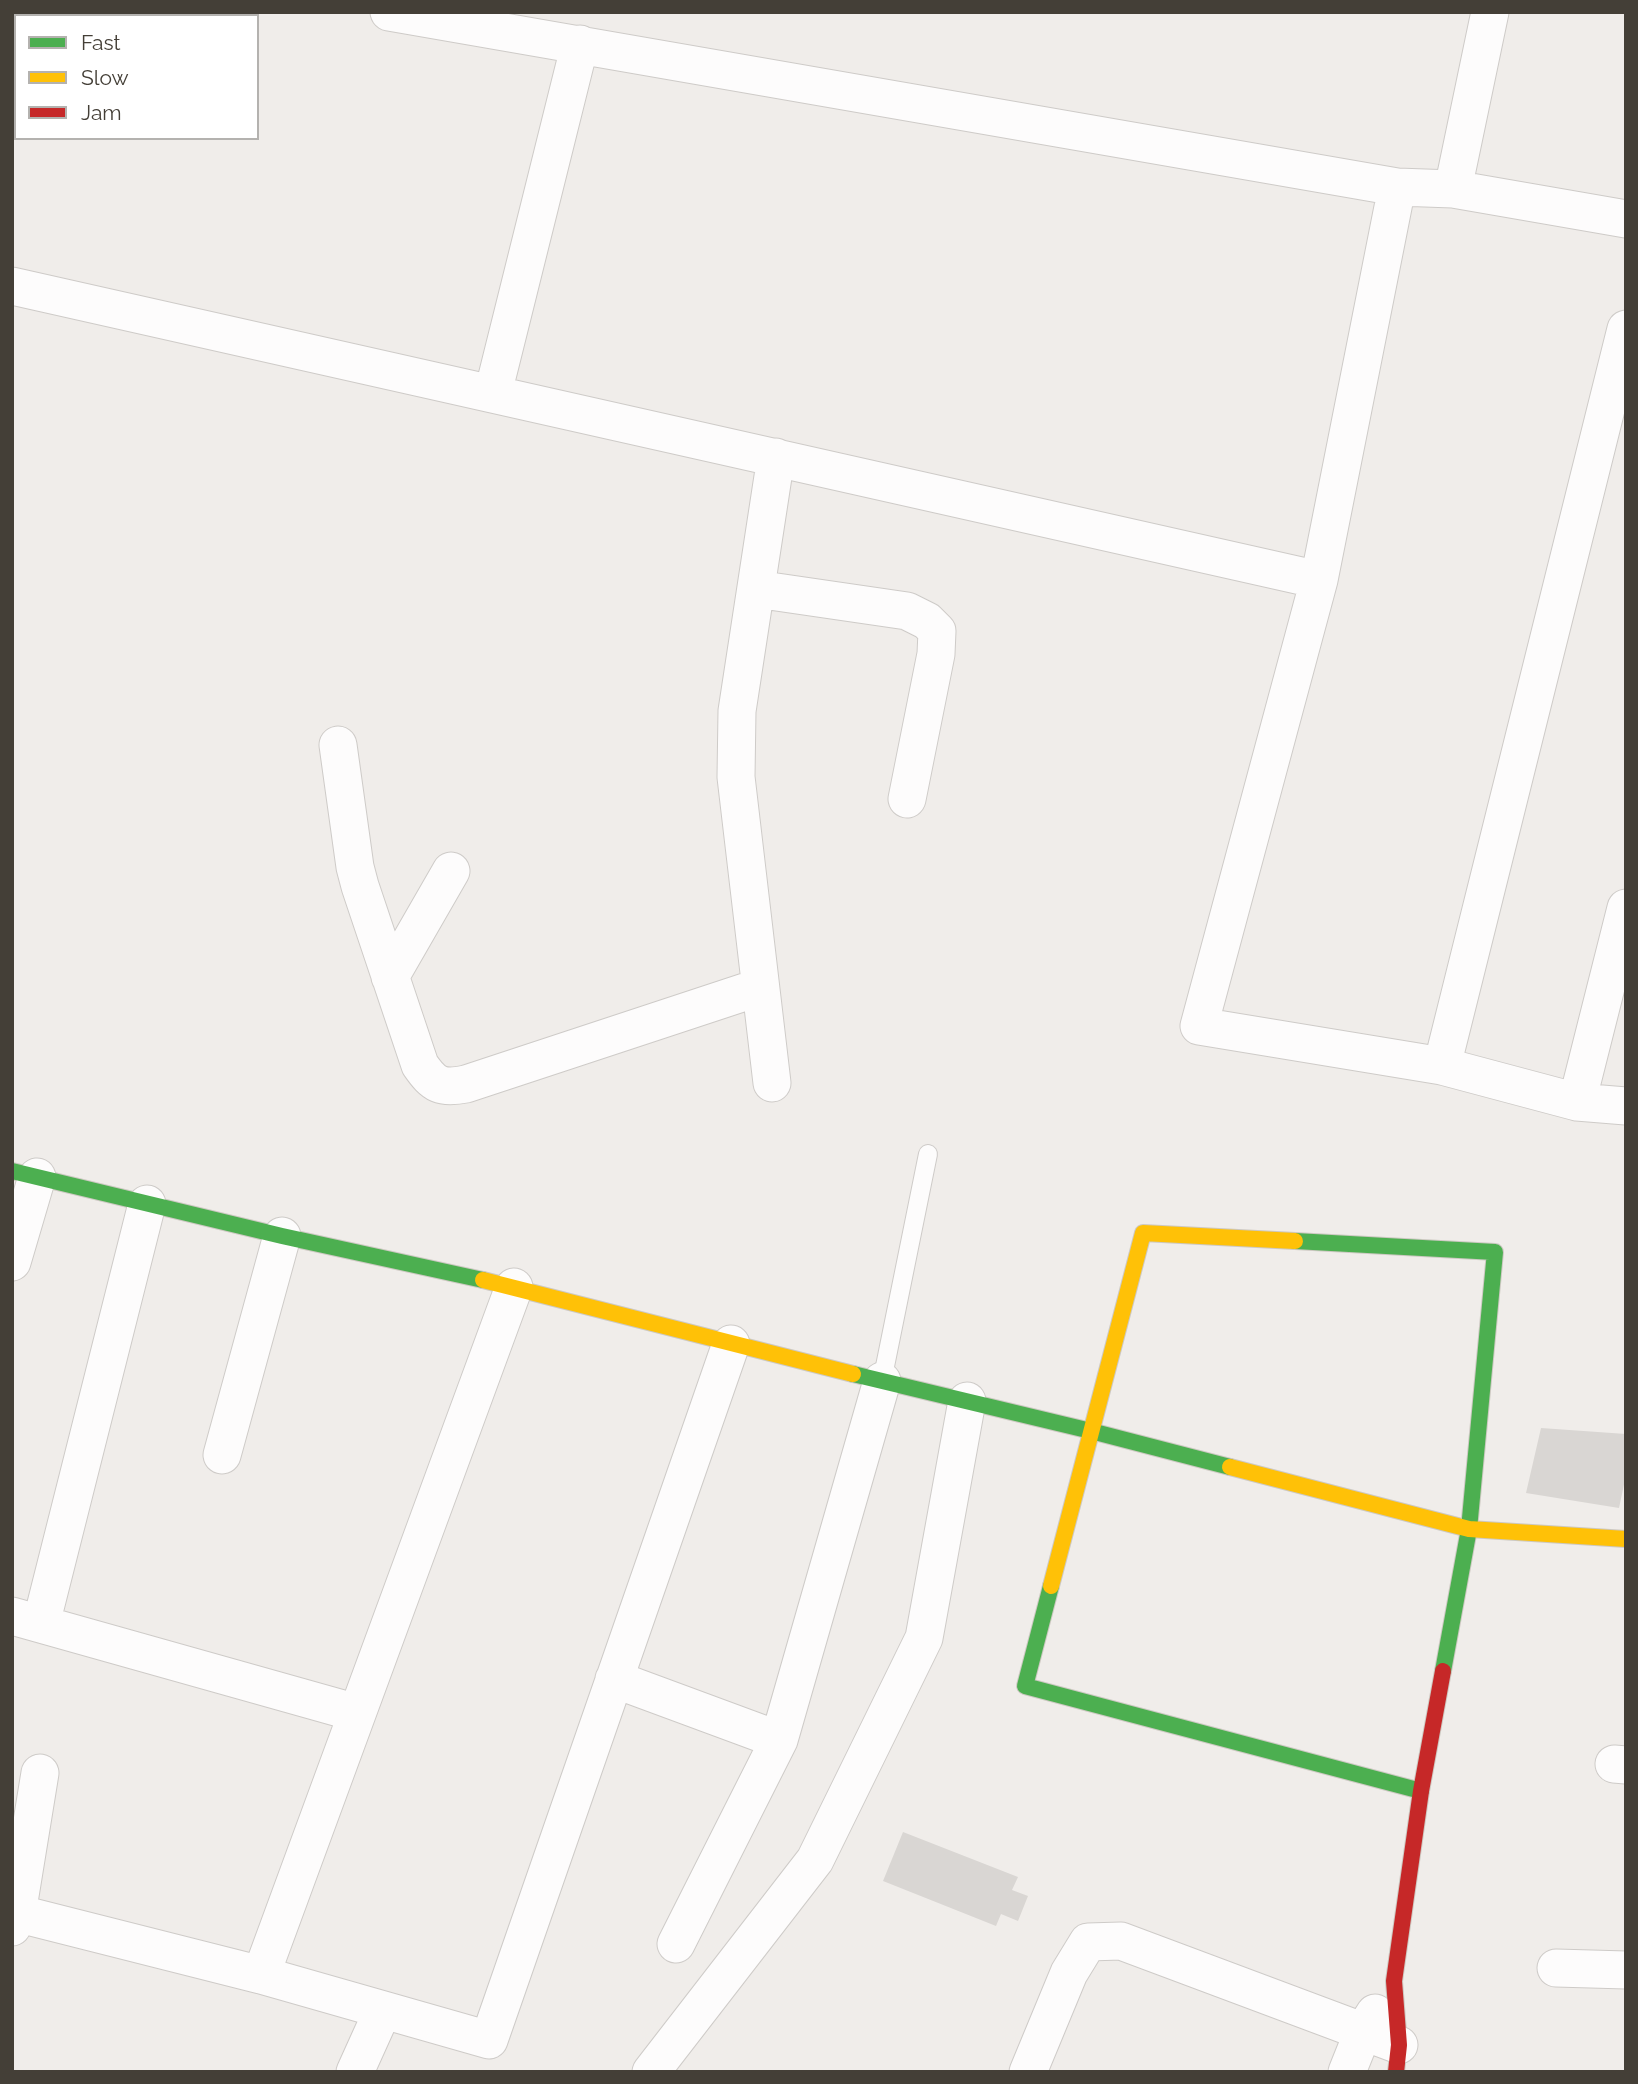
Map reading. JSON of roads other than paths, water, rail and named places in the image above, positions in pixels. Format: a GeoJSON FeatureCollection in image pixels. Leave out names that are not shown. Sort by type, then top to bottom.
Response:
{"type":"FeatureCollection","features":[{"type":"Feature","properties":{"kind":"street"},"geometry":{"type":"LineString","coordinates":[[389,12],[472,19],[580,44],[1397,187],[1453,189],[1626,219]]}},
{"type":"Feature","properties":{"kind":"street"},"geometry":{"type":"LineString","coordinates":[[1453,189],[1490,12]]}},
{"type":"Feature","properties":{"kind":"street"},"geometry":{"type":"LineString","coordinates":[[493,393],[580,44]]}},
{"type":"Feature","properties":{"kind":"street"},"geometry":{"type":"LineString","coordinates":[[1397,187],[1319,580],[1199,1026],[1442,1066],[1577,1102],[1626,1106]]}},
{"type":"Feature","properties":{"kind":"street"},"geometry":{"type":"LineString","coordinates":[[12,286],[1319,580]]}},
{"type":"Feature","properties":{"kind":"street"},"geometry":{"type":"LineString","coordinates":[[1442,1066],[1626,329]]}},
{"type":"Feature","properties":{"kind":"street"},"geometry":{"type":"LineString","coordinates":[[772,1083],[736,777],[737,711],[776,457]]}},
{"type":"Feature","properties":{"kind":"street"},"geometry":{"type":"LineString","coordinates":[[756,589],[907,611],[927,621],[937,631],[936,654],[907,799]]}},
{"type":"Feature","properties":{"kind":"street"},"geometry":{"type":"LineString","coordinates":[[338,745],[355,867],[420,1065],[431,1081],[451,1087],[467,1084],[760,987]]}},
{"type":"Feature","properties":{"kind":"street"},"geometry":{"type":"LineString","coordinates":[[390,977],[451,871]]}},
{"type":"Feature","properties":{"kind":"street"},"geometry":{"type":"LineString","coordinates":[[1577,1102],[1626,908]]}},
{"type":"Feature","properties":{"kind":"street"},"geometry":{"type":"LineString","coordinates":[[12,1262],[25,1174],[282,1236],[514,1287],[732,1344],[1091,1431],[1469,1529],[1619,1539]]}},
{"type":"Feature","properties":{"kind":"street"},"geometry":{"type":"LineString","coordinates":[[147,1203],[27,1620],[357,1713]]}},
{"type":"Feature","properties":{"kind":"street"},"geometry":{"type":"LineString","coordinates":[[1397,2058],[1395,1981],[1421,1791],[1469,1529],[1495,1252],[1143,1233],[1025,1686],[1421,1791]]}},
{"type":"Feature","properties":{"kind":"street"},"geometry":{"type":"LineString","coordinates":[[222,1455],[282,1236]]}},
{"type":"Feature","properties":{"kind":"street"},"geometry":{"type":"LineString","coordinates":[[261,1975],[514,1287]]}},
{"type":"Feature","properties":{"kind":"street"},"geometry":{"type":"LineString","coordinates":[[40,1773],[14,1918],[261,1975],[489,2040],[732,1344]]}},
{"type":"Feature","properties":{"kind":"street"},"geometry":{"type":"LineString","coordinates":[[676,1944],[779,1740],[882,1381]]}},
{"type":"Feature","properties":{"kind":"street"},"geometry":{"type":"LineString","coordinates":[[651,2072],[815,1860],[923,1638],[967,1401]]}},
{"type":"Feature","properties":{"kind":"street"},"geometry":{"type":"LineString","coordinates":[[614,1679],[779,1740]]}},
{"type":"Feature","properties":{"kind":"street"},"geometry":{"type":"LineString","coordinates":[[1028,2072],[1069,1973],[1088,1942],[1121,1941],[1363,2032],[1397,2058]]}},
{"type":"Feature","properties":{"kind":"street"},"geometry":{"type":"LineString","coordinates":[[1556,1968],[1626,1970]]}},
{"type":"Feature","properties":{"kind":"street"},"geometry":{"type":"LineString","coordinates":[[1347,2072],[1363,2032],[1395,1981]]}},
{"type":"Feature","properties":{"kind":"street"},"geometry":{"type":"LineString","coordinates":[[355,2072],[383,2010]]}},
{"type":"Feature","properties":{"kind":"lane"},"geometry":{"type":"LineString","coordinates":[[882,1381],[928,1154]]}}]}
